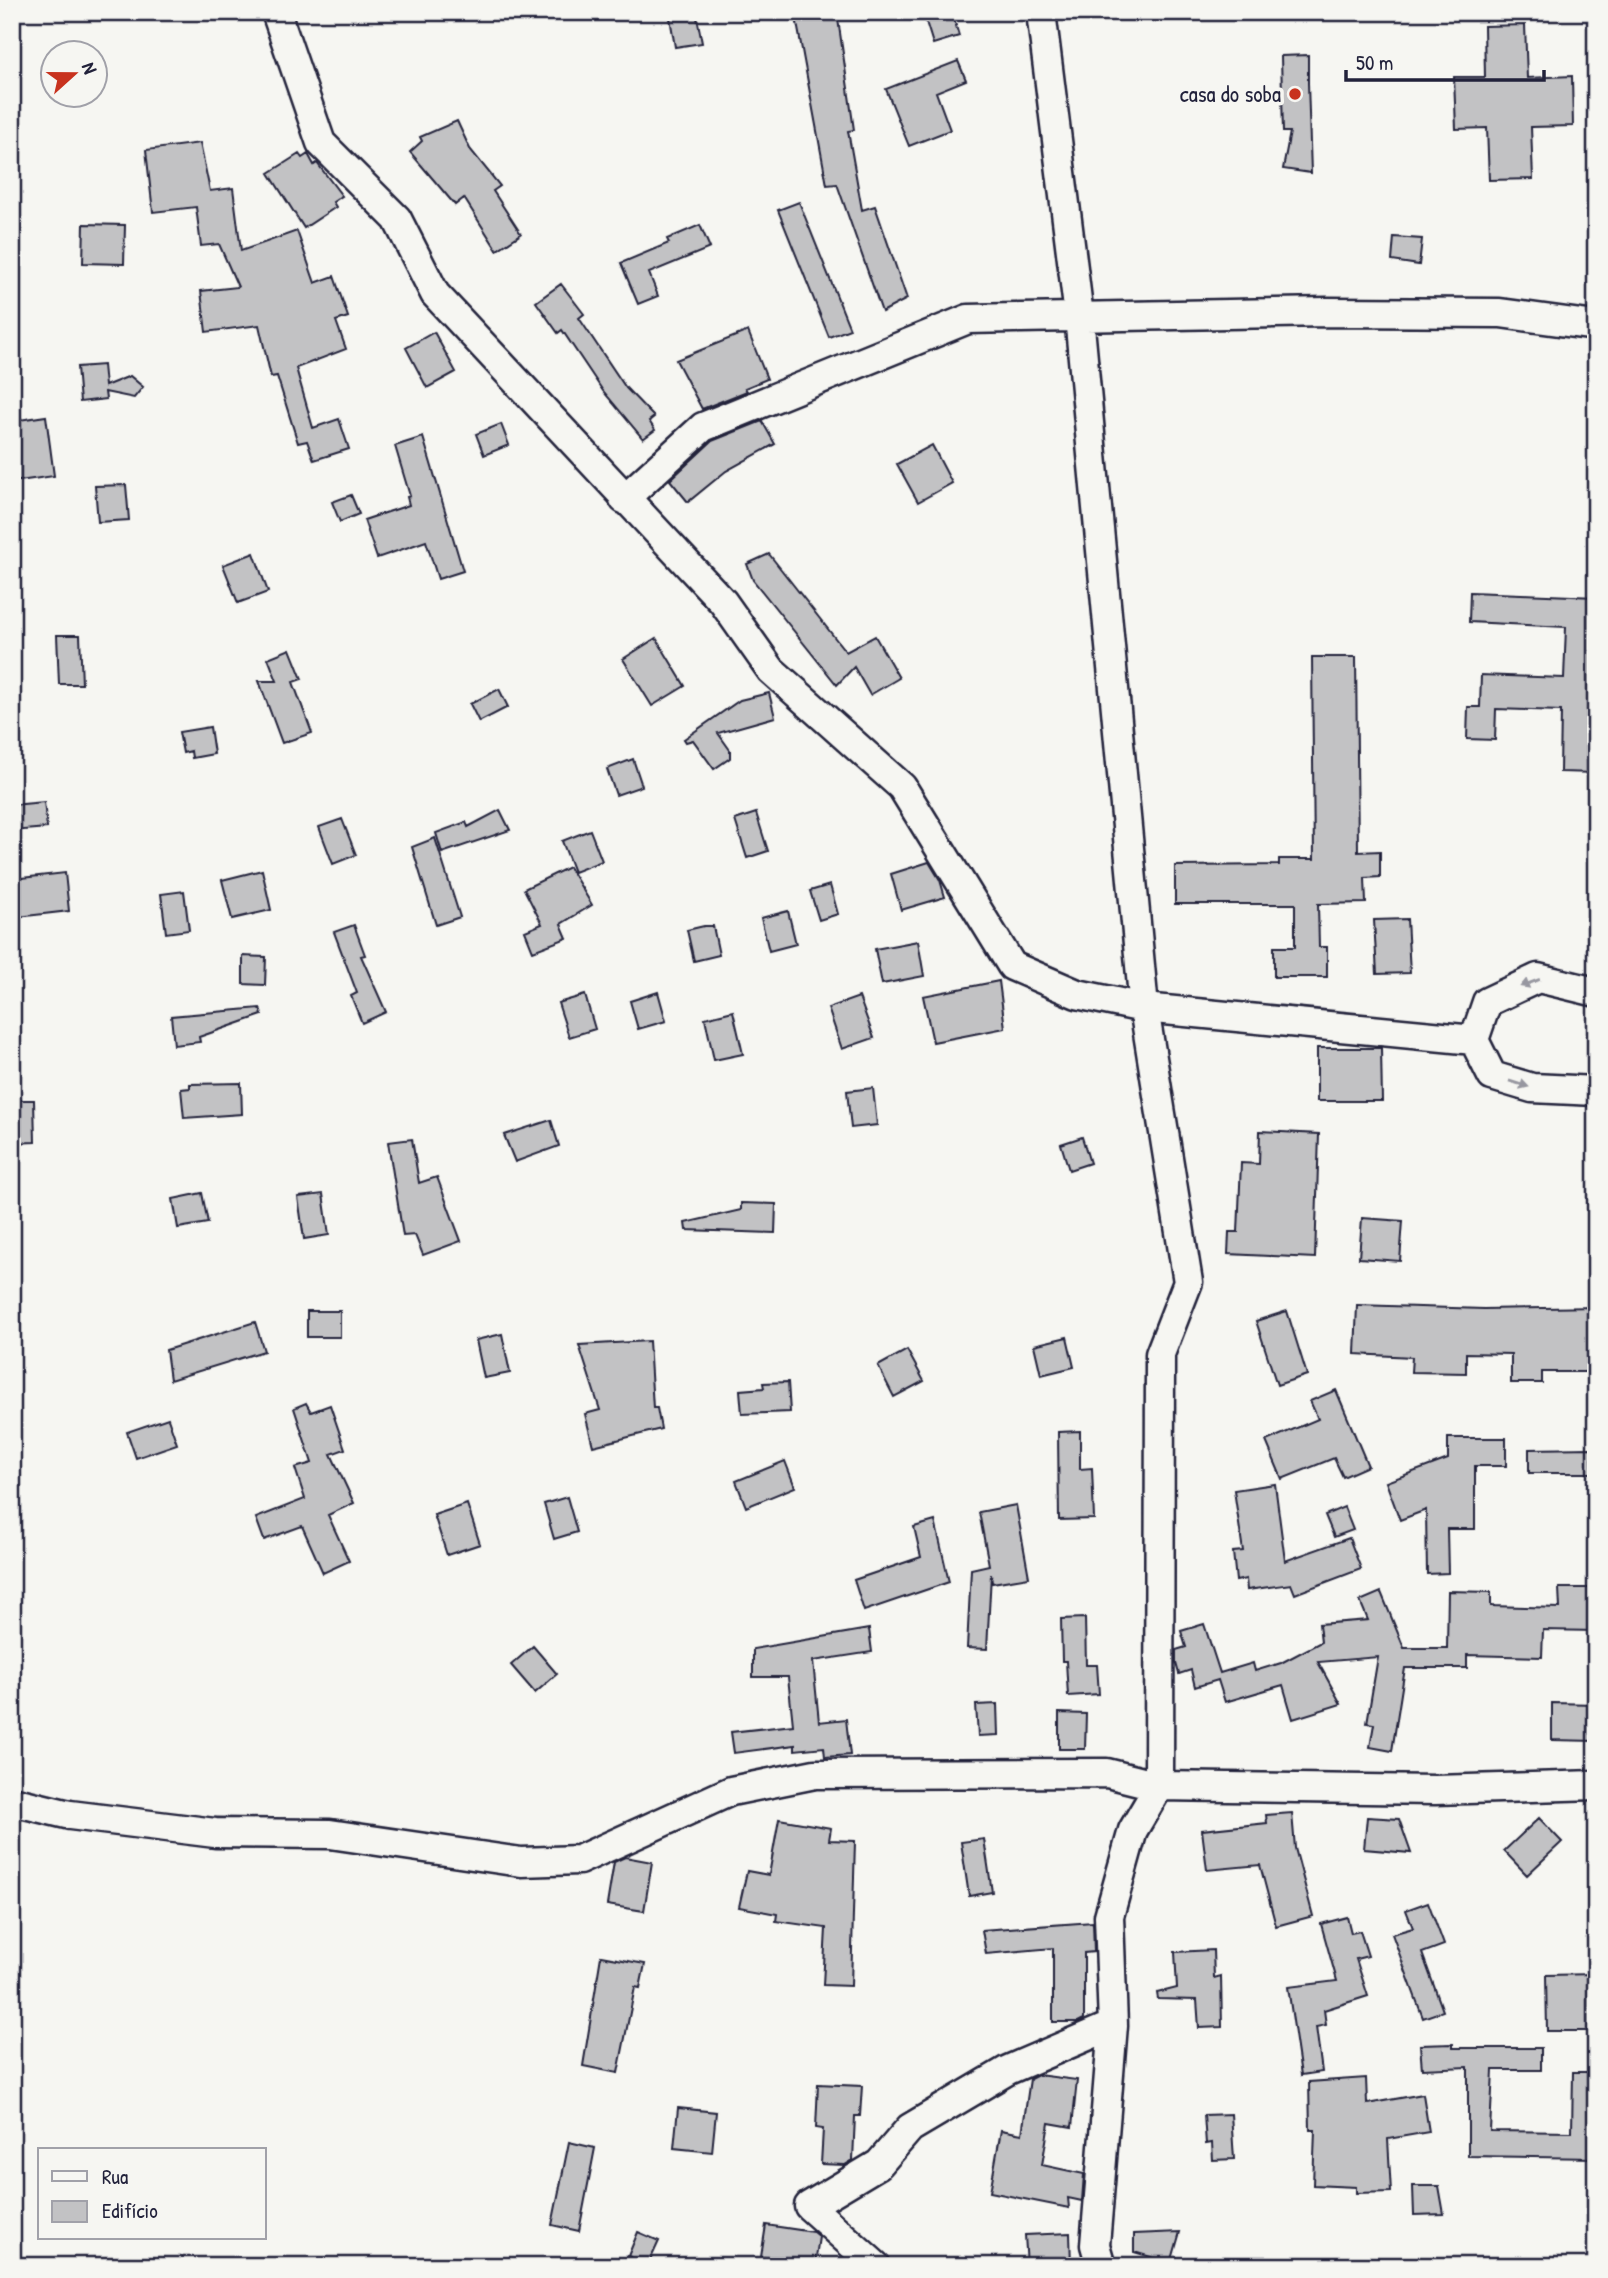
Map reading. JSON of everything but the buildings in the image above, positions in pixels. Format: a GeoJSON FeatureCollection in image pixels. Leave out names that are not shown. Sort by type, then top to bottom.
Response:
{"type":"FeatureCollection","features":[{"type":"Feature","properties":{"kind":"street"},"geometry":{"type":"LineString","coordinates":[[276,12],[321,143],[397,219],[435,294],[723,602],[771,670],[902,787],[1012,966],[1077,994],[1144,1007],[1474,1040]]}},
{"type":"Feature","properties":{"kind":"street"},"geometry":{"type":"LineString","coordinates":[[1041,12],[1079,316],[1144,1007],[1188,1282],[1160,1354],[1159,1786],[1133,1830],[1109,1916],[1113,2025],[1095,2245],[1101,2266]]}},
{"type":"Feature","properties":{"kind":"street"},"geometry":{"type":"LineString","coordinates":[[624,499],[703,427],[968,319],[1500,313],[1596,326]]}},
{"type":"Feature","properties":{"kind":"street"},"geometry":{"type":"LineString","coordinates":[[1596,992],[1538,978],[1487,1002],[1474,1040],[1492,1076],[1532,1088],[1596,1091]]}},
{"type":"Feature","properties":{"kind":"street"},"geometry":{"type":"LineString","coordinates":[[12,1801],[70,1815],[215,1833],[330,1834],[522,1862],[579,1860],[730,1791],[815,1774],[1107,1773],[1159,1786],[1435,1790],[1596,1785]]}},
{"type":"Feature","properties":{"kind":"street"},"geometry":{"type":"LineString","coordinates":[[876,2266],[809,2206],[879,2164],[910,2128],[997,2076],[1113,2025]]}},
{"type":"Feature","properties":{"kind":"place","name":"casa do soba"},"geometry":{"type":"Point","coordinates":[1295,94]}}]}
